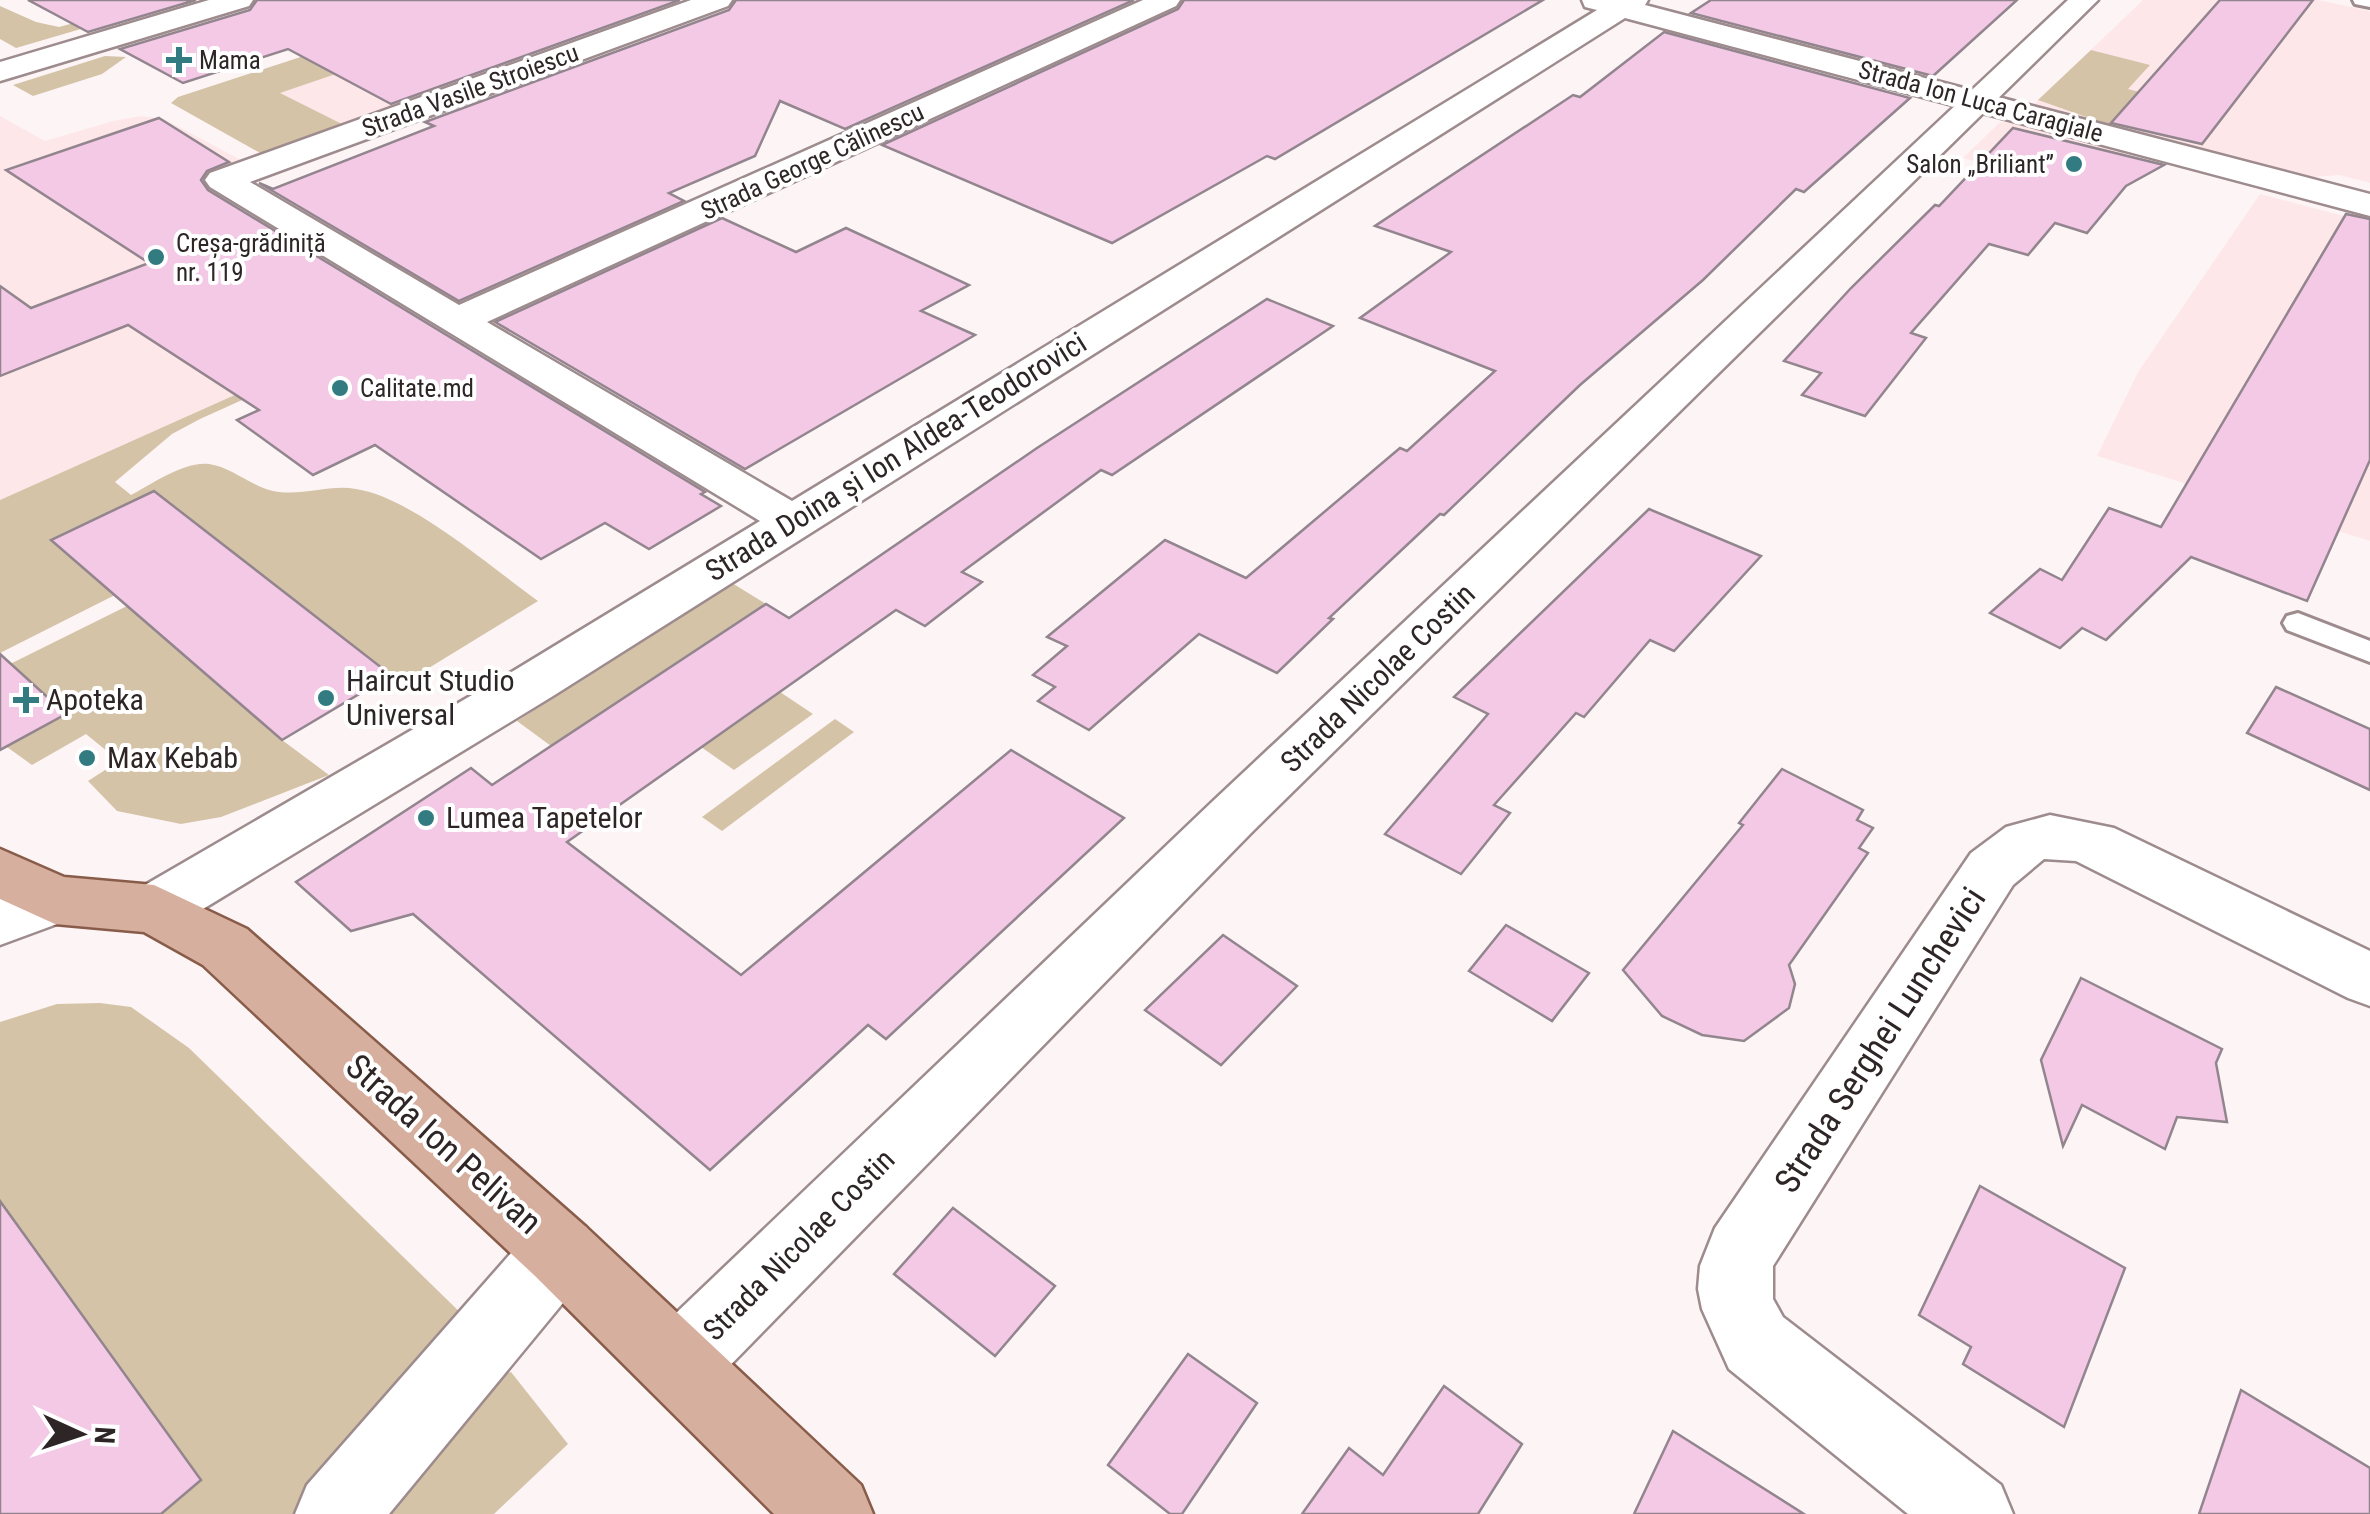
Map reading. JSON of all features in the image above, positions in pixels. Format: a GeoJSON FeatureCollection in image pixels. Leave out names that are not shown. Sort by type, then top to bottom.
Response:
{"type":"FeatureCollection","features":[{"type":"Feature","properties":{"kind":"main road","name":"Strada Ion Pelivan"},"geometry":{"type":"LineString","coordinates":[[0,872],[54,900],[154,909],[225,947],[560,1250],[832,1514]]}},
{"type":"Feature","properties":{"kind":"street"},"geometry":{"type":"LineString","coordinates":[[0,72],[240,0]]}},
{"type":"Feature","properties":{"kind":"street","name":"Strada Vasile Stroiescu"},"geometry":{"type":"LineString","coordinates":[[458,320],[222,180],[718,0]]}},
{"type":"Feature","properties":{"kind":"street","name":"Strada George Călinescu"},"geometry":{"type":"LineString","coordinates":[[458,320],[1166,0]]}},
{"type":"Feature","properties":{"kind":"street","name":"Strada Nicolae Costin"},"geometry":{"type":"LineString","coordinates":[[679,1363],[1247,804],[2084,0]]}},
{"type":"Feature","properties":{"kind":"street","name":"Strada Ion Luca Caragiale"},"geometry":{"type":"LineString","coordinates":[[1616,3],[2370,205]]}},
{"type":"Feature","properties":{"kind":"street","name":"Strada Doina și Ion Aldea-Teodorovici"},"geometry":{"type":"LineString","coordinates":[[154,909],[519,692],[1616,3]]}},
{"type":"Feature","properties":{"kind":"street"},"geometry":{"type":"LineString","coordinates":[[458,320],[792,521]]}},
{"type":"Feature","properties":{"kind":"street","name":"Strada Serghei Lunchevici"},"geometry":{"type":"LineString","coordinates":[[1972,1514],[1756,1343],[1735,1304],[1734,1273],[1741,1252],[1992,869],[2012,847],[2040,837],[2080,840],[2370,980]]}},
{"type":"Feature","properties":{"kind":"street"},"geometry":{"type":"LineString","coordinates":[[0,920],[54,900]]}},
{"type":"Feature","properties":{"kind":"street"},"geometry":{"type":"LineString","coordinates":[[336,1514],[560,1250]]}},
{"type":"Feature","properties":{"kind":"lane"},"geometry":{"type":"LineString","coordinates":[[2361,0],[2370,2]]}},
{"type":"Feature","properties":{"kind":"lane"},"geometry":{"type":"LineString","coordinates":[[2298,623],[2370,652]]}},
{"type":"Feature","properties":{"kind":"shaded area"},"geometry":{"type":"Polygon","coordinates":[[[2143,0],[2318,0],[2370,11],[2370,183],[2339,175],[2313,177],[2033,105],[2143,0]]]}},
{"type":"Feature","properties":{"kind":"shaded area"},"geometry":{"type":"Polygon","coordinates":[[[140,5],[149,9],[16,48],[0,39],[0,6],[36,22],[59,27],[140,5]]]}},
{"type":"Feature","properties":{"kind":"shaded area"},"geometry":{"type":"Polygon","coordinates":[[[392,27],[459,32],[280,93],[342,124],[498,67],[501,70],[282,153],[262,154],[171,103],[178,97],[392,27]]]}},
{"type":"Feature","properties":{"kind":"shaded area"},"geometry":{"type":"Polygon","coordinates":[[[459,32],[523,58],[342,124],[279,93],[459,32]]]}},
{"type":"Feature","properties":{"kind":"shaded area"},"geometry":{"type":"Polygon","coordinates":[[[2091,50],[2150,65],[2128,89],[2139,92],[2109,125],[2038,100],[2091,50]]]}},
{"type":"Feature","properties":{"kind":"shaded area"},"geometry":{"type":"Polygon","coordinates":[[[105,56],[126,57],[102,74],[33,96],[13,85],[105,56]]]}},
{"type":"Feature","properties":{"kind":"shaded area","name":"Creșa-grădiniță nr. 119"},"geometry":{"type":"Polygon","coordinates":[[[0,116],[45,141],[113,121],[141,116],[164,119],[245,162],[178,186],[411,316],[0,500],[0,116]]]}},
{"type":"Feature","properties":{"kind":"shaded area"},"geometry":{"type":"Polygon","coordinates":[[[2008,121],[2127,149],[2093,194],[1963,158],[1999,123],[2008,121]]]}},
{"type":"Feature","properties":{"kind":"shaded area"},"geometry":{"type":"Polygon","coordinates":[[[2260,194],[2370,223],[2370,541],[2097,456],[2138,372],[2260,194]]]}},
{"type":"Feature","properties":{"kind":"shaded area"},"geometry":{"type":"Polygon","coordinates":[[[400,321],[407,326],[172,434],[115,482],[131,495],[179,470],[209,464],[273,491],[346,488],[378,495],[426,519],[538,601],[401,685],[154,491],[51,540],[115,595],[0,653],[0,500],[400,321]]]}},
{"type":"Feature","properties":{"kind":"shaded area"},"geometry":{"type":"Polygon","coordinates":[[[732,583],[766,604],[551,746],[517,721],[732,583]]]}},
{"type":"Feature","properties":{"kind":"shaded area"},"geometry":{"type":"Polygon","coordinates":[[[127,606],[282,740],[329,775],[221,817],[181,824],[117,811],[88,781],[119,761],[86,734],[32,765],[7,747],[66,713],[23,675],[0,686],[0,669],[127,606]]]}},
{"type":"Feature","properties":{"kind":"shaded area"},"geometry":{"type":"Polygon","coordinates":[[[780,692],[813,714],[734,770],[701,747],[780,692]]]}},
{"type":"Feature","properties":{"kind":"shaded area"},"geometry":{"type":"Polygon","coordinates":[[[835,719],[854,732],[722,831],[702,817],[835,719]]]}},
{"type":"Feature","properties":{"kind":"shaded area"},"geometry":{"type":"Polygon","coordinates":[[[57,1004],[131,1007],[189,1048],[470,1322],[298,1514],[161,1514],[201,1480],[0,1202],[0,1022],[57,1004]]]}},
{"type":"Feature","properties":{"kind":"shaded area"},"geometry":{"type":"Polygon","coordinates":[[[511,1372],[568,1444],[494,1514],[374,1514],[490,1378],[511,1372]]]}},
{"type":"Feature","properties":{"kind":"building"},"geometry":{"type":"Polygon","coordinates":[[[28,0],[196,0],[88,32],[28,0]]]}},
{"type":"Feature","properties":{"kind":"building"},"geometry":{"type":"Polygon","coordinates":[[[257,0],[680,0],[391,104],[288,49],[183,83],[120,49],[250,10],[257,0]]]}},
{"type":"Feature","properties":{"kind":"building"},"geometry":{"type":"Polygon","coordinates":[[[736,0],[1134,0],[845,129],[780,101],[755,156],[669,193],[684,201],[459,301],[259,183],[273,189],[434,126],[425,122],[729,10],[736,0]]]}},
{"type":"Feature","properties":{"kind":"building"},"geometry":{"type":"Polygon","coordinates":[[[1184,0],[1543,0],[1275,159],[1267,156],[1112,243],[882,145],[1178,9],[1184,0]]]}},
{"type":"Feature","properties":{"kind":"building"},"geometry":{"type":"Polygon","coordinates":[[[1711,0],[2017,0],[1933,76],[1691,13],[1711,0]]]}},
{"type":"Feature","properties":{"kind":"building"},"geometry":{"type":"Polygon","coordinates":[[[2220,0],[2313,0],[2202,144],[2111,123],[2220,0]]]}},
{"type":"Feature","properties":{"kind":"building"},"geometry":{"type":"Polygon","coordinates":[[[1664,32],[1910,98],[1804,192],[1796,189],[1703,280],[1580,385],[1329,618],[1333,619],[1277,673],[1199,634],[1089,730],[1038,701],[1055,687],[1033,675],[1067,646],[1047,637],[1165,540],[1246,578],[1400,448],[1407,451],[1495,371],[1360,318],[1451,252],[1375,226],[1573,95],[1580,97],[1664,32]]]}},
{"type":"Feature","properties":{"kind":"building"},"geometry":{"type":"Polygon","coordinates":[[[159,118],[229,162],[207,171],[201,180],[208,190],[705,492],[701,494],[721,506],[649,549],[605,523],[541,559],[375,445],[313,475],[237,420],[259,410],[128,325],[0,376],[0,286],[31,308],[149,263],[6,170],[159,118]]]}},
{"type":"Feature","properties":{"kind":"building"},"geometry":{"type":"Polygon","coordinates":[[[2013,128],[2164,165],[2126,186],[2087,233],[2055,223],[2028,255],[1989,244],[1911,333],[1926,338],[1865,416],[1802,395],[1821,373],[1784,361],[1851,288],[1935,205],[1939,206],[2013,128]]]}},
{"type":"Feature","properties":{"kind":"building"},"geometry":{"type":"Polygon","coordinates":[[[2346,214],[2370,219],[2370,460],[2307,601],[2191,557],[2106,640],[2082,628],[2060,648],[1990,613],[2040,569],[2062,580],[2109,508],[2161,527],[2346,214]]]}},
{"type":"Feature","properties":{"kind":"building"},"geometry":{"type":"Polygon","coordinates":[[[722,218],[796,252],[846,228],[969,285],[921,311],[975,335],[745,469],[495,322],[722,218]]]}},
{"type":"Feature","properties":{"kind":"building"},"geometry":{"type":"Polygon","coordinates":[[[1267,299],[1333,326],[1112,475],[1101,470],[962,572],[982,582],[925,626],[896,610],[567,842],[741,975],[1011,750],[1124,818],[886,1039],[868,1025],[710,1170],[413,914],[351,931],[296,882],[471,768],[492,785],[766,604],[789,618],[1037,448],[1267,299]]]}},
{"type":"Feature","properties":{"kind":"building"},"geometry":{"type":"Polygon","coordinates":[[[154,491],[391,675],[282,740],[51,540],[154,491]]]}},
{"type":"Feature","properties":{"kind":"building"},"geometry":{"type":"Polygon","coordinates":[[[1649,509],[1761,556],[1674,651],[1650,640],[1584,717],[1576,713],[1494,805],[1510,813],[1461,874],[1385,834],[1488,714],[1454,697],[1649,509]]]}},
{"type":"Feature","properties":{"kind":"building","name":"Apoteka"},"geometry":{"type":"Polygon","coordinates":[[[0,654],[66,714],[0,750],[0,654]]]}},
{"type":"Feature","properties":{"kind":"building"},"geometry":{"type":"Polygon","coordinates":[[[2276,687],[2370,729],[2370,790],[2247,733],[2276,687]]]}},
{"type":"Feature","properties":{"kind":"building"},"geometry":{"type":"Polygon","coordinates":[[[1782,769],[1863,810],[1857,820],[1873,828],[1859,848],[1868,853],[1789,965],[1795,984],[1789,1008],[1744,1041],[1702,1035],[1662,1016],[1623,970],[1743,825],[1739,823],[1782,769]]]}},
{"type":"Feature","properties":{"kind":"building"},"geometry":{"type":"Polygon","coordinates":[[[1506,925],[1589,973],[1552,1021],[1469,971],[1506,925]]]}},
{"type":"Feature","properties":{"kind":"building"},"geometry":{"type":"Polygon","coordinates":[[[1223,935],[1297,986],[1221,1065],[1145,1010],[1223,935]]]}},
{"type":"Feature","properties":{"kind":"building"},"geometry":{"type":"Polygon","coordinates":[[[2081,978],[2222,1049],[2216,1063],[2227,1122],[2177,1117],[2165,1149],[2082,1105],[2063,1146],[2041,1060],[2081,978]]]}},
{"type":"Feature","properties":{"kind":"building"},"geometry":{"type":"Polygon","coordinates":[[[1980,1186],[2125,1268],[2064,1427],[1963,1364],[1971,1347],[1919,1315],[1980,1186]]]}},
{"type":"Feature","properties":{"kind":"building"},"geometry":{"type":"Polygon","coordinates":[[[0,1201],[201,1480],[161,1514],[0,1514],[0,1201]]]}},
{"type":"Feature","properties":{"kind":"building"},"geometry":{"type":"Polygon","coordinates":[[[953,1208],[1055,1286],[995,1356],[894,1274],[953,1208]]]}},
{"type":"Feature","properties":{"kind":"building"},"geometry":{"type":"Polygon","coordinates":[[[1188,1354],[1257,1403],[1182,1514],[1170,1514],[1108,1465],[1188,1354]]]}},
{"type":"Feature","properties":{"kind":"building"},"geometry":{"type":"Polygon","coordinates":[[[1444,1386],[1522,1444],[1478,1514],[1302,1514],[1349,1448],[1383,1475],[1444,1386]]]}},
{"type":"Feature","properties":{"kind":"building"},"geometry":{"type":"Polygon","coordinates":[[[2241,1390],[2370,1468],[2370,1514],[2199,1514],[2241,1390]]]}},
{"type":"Feature","properties":{"kind":"building"},"geometry":{"type":"Polygon","coordinates":[[[1673,1431],[1804,1514],[1634,1514],[1673,1431]]]}},
{"type":"Feature","properties":{"kind":"place","name":"Mama"},"geometry":{"type":"Point","coordinates":[179,60]}},
{"type":"Feature","properties":{"kind":"place","name":"Salon „Briliant”"},"geometry":{"type":"Point","coordinates":[2074,164]}},
{"type":"Feature","properties":{"kind":"place","name":"Creșa-grădiniță nr. 119"},"geometry":{"type":"Point","coordinates":[156,257]}},
{"type":"Feature","properties":{"kind":"place","name":"Calitate.md"},"geometry":{"type":"Point","coordinates":[340,388]}},
{"type":"Feature","properties":{"kind":"place","name":"Haircut Studio Universal"},"geometry":{"type":"Point","coordinates":[326,698]}},
{"type":"Feature","properties":{"kind":"place","name":"Apoteka"},"geometry":{"type":"Point","coordinates":[26,700]}},
{"type":"Feature","properties":{"kind":"place","name":"Max Kebab"},"geometry":{"type":"Point","coordinates":[87,758]}},
{"type":"Feature","properties":{"kind":"place","name":"Lumea Tapetelor"},"geometry":{"type":"Point","coordinates":[426,818]}}]}
